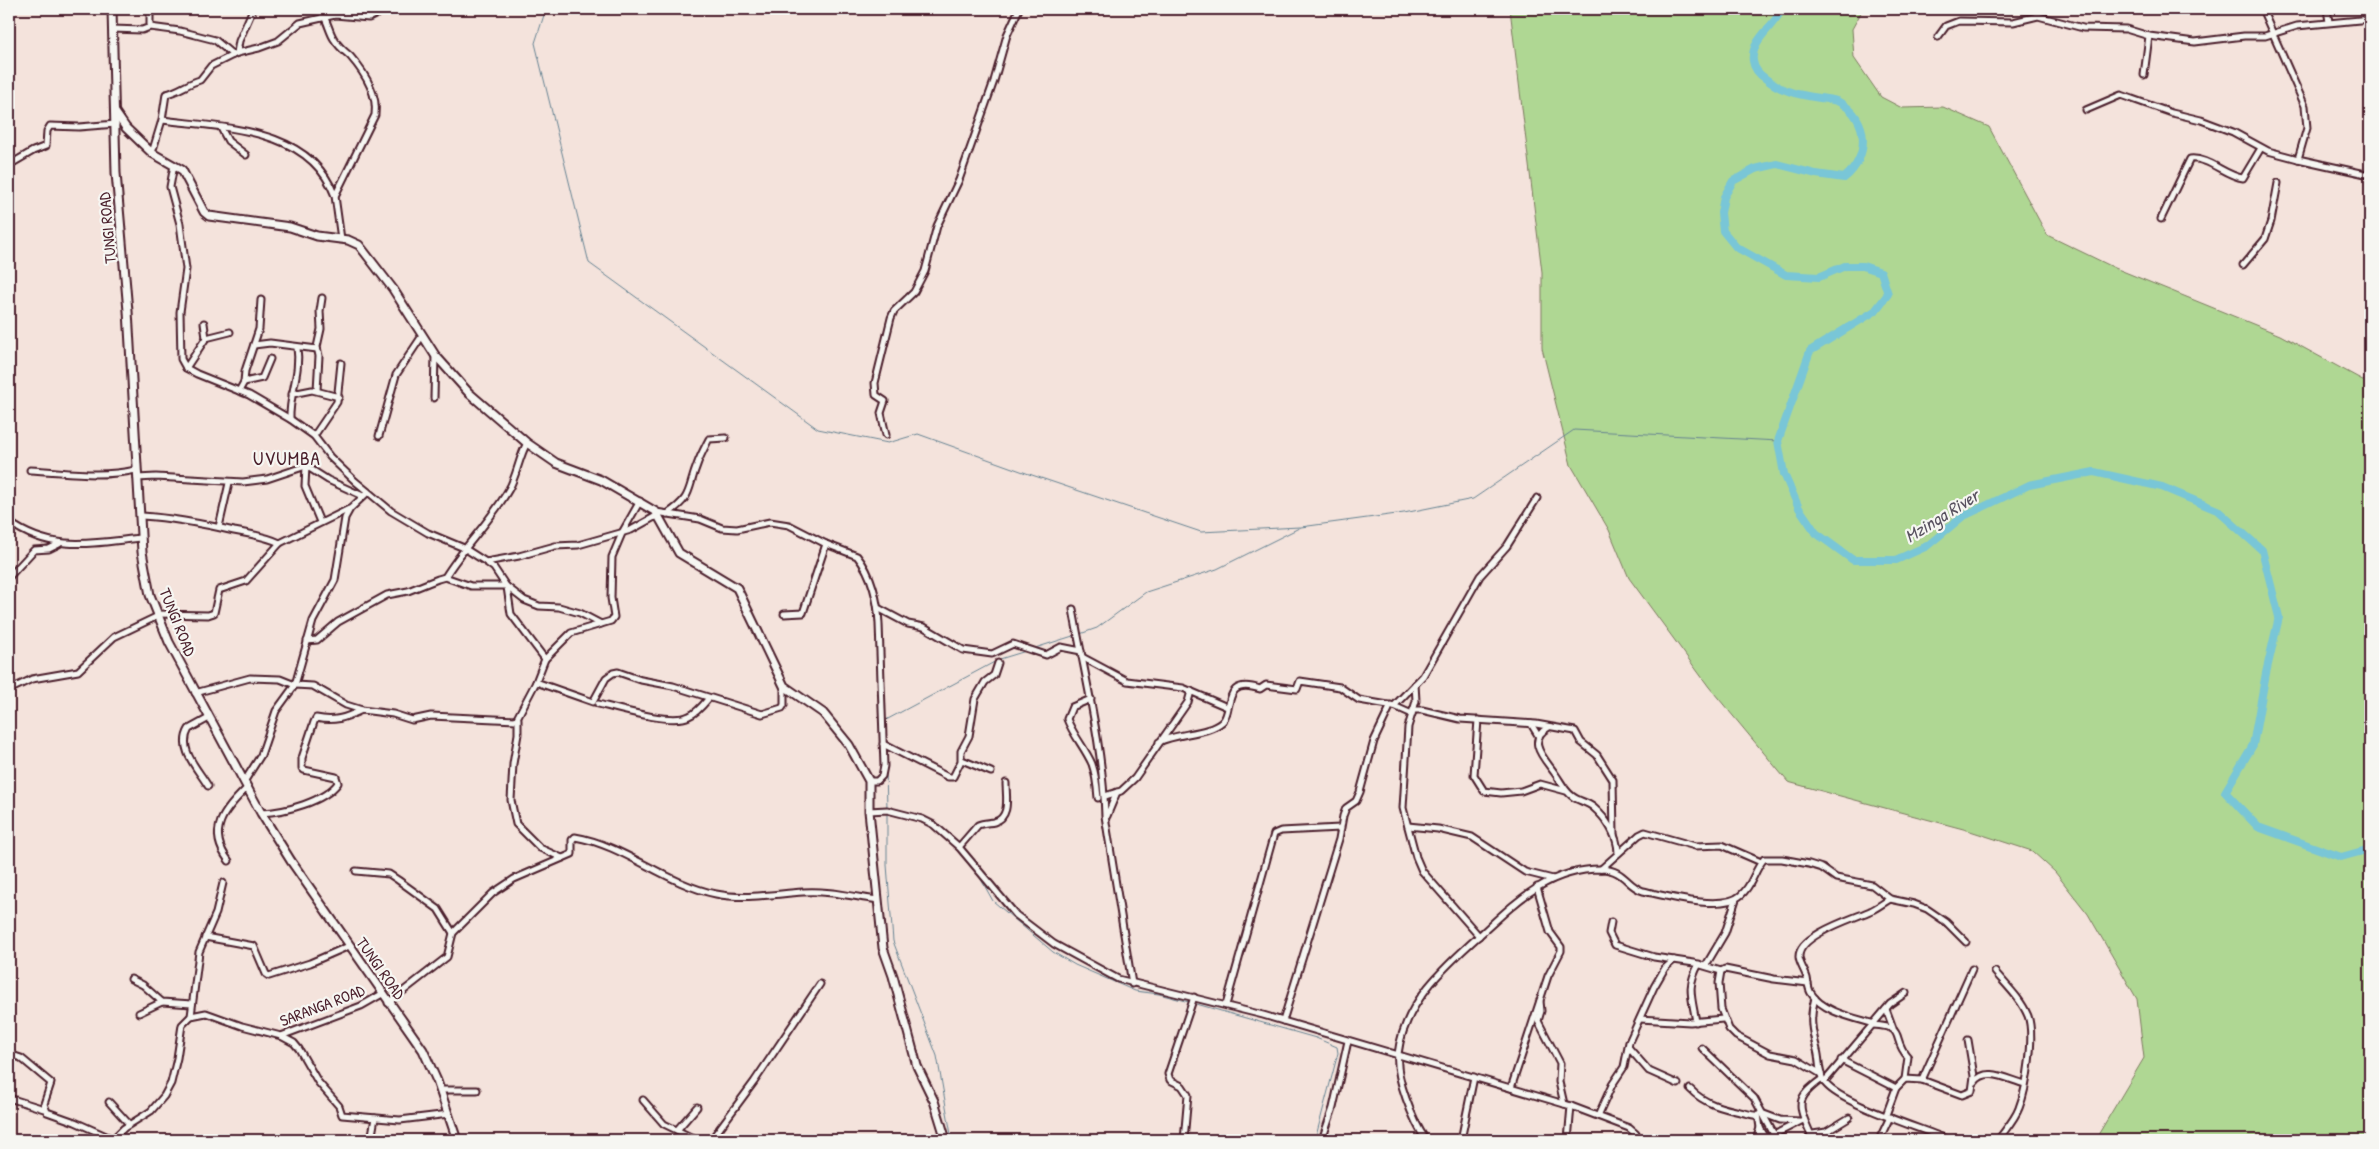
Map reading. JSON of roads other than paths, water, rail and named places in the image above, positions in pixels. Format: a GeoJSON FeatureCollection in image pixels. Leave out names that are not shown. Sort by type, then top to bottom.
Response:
{"type":"FeatureCollection","features":[{"type":"Feature","properties":{"kind":"street","name":"TUNGI ROAD"},"geometry":{"type":"LineString","coordinates":[[112,9],[116,173],[128,311],[137,474],[142,516],[141,538],[150,595],[157,615],[195,693],[261,814],[388,1003],[423,1050],[450,1113],[457,1140]]}},
{"type":"Feature","properties":{"kind":"street"},"geometry":{"type":"LineString","coordinates":[[150,9],[150,27]]}},
{"type":"Feature","properties":{"kind":"street"},"geometry":{"type":"LineString","coordinates":[[235,54],[253,9]]}},
{"type":"Feature","properties":{"kind":"street"},"geometry":{"type":"LineString","coordinates":[[317,9],[324,17],[334,39],[357,64],[368,83],[376,103],[375,115],[335,196]]}},
{"type":"Feature","properties":{"kind":"street"},"geometry":{"type":"LineString","coordinates":[[332,9],[332,16]]}},
{"type":"Feature","properties":{"kind":"street"},"geometry":{"type":"LineString","coordinates":[[152,153],[162,120],[165,95],[173,93],[188,83],[200,80],[208,68],[235,54],[278,40],[300,23],[332,16],[369,18],[379,13],[377,9]]}},
{"type":"Feature","properties":{"kind":"street"},"geometry":{"type":"LineString","coordinates":[[886,435],[881,413],[885,401],[876,394],[875,383],[891,318],[894,311],[914,292],[925,271],[937,226],[967,158],[994,81],[1007,35],[1019,9]]}},
{"type":"Feature","properties":{"kind":"street"},"geometry":{"type":"LineString","coordinates":[[2262,9],[2305,106],[2307,128],[2298,159]]}},
{"type":"Feature","properties":{"kind":"street"},"geometry":{"type":"LineString","coordinates":[[2327,9],[2329,22]]}},
{"type":"Feature","properties":{"kind":"street"},"geometry":{"type":"LineString","coordinates":[[1938,37],[1946,26],[1959,21],[2013,22],[2038,16],[2083,28],[2126,29],[2149,36],[2195,42],[2244,36],[2265,36],[2272,32],[2297,26],[2370,19]]}},
{"type":"Feature","properties":{"kind":"street"},"geometry":{"type":"LineString","coordinates":[[112,29],[142,30],[150,27],[180,31],[215,40],[235,54]]}},
{"type":"Feature","properties":{"kind":"street"},"geometry":{"type":"LineString","coordinates":[[2144,75],[2149,36]]}},
{"type":"Feature","properties":{"kind":"street"},"geometry":{"type":"LineString","coordinates":[[2086,110],[2121,95],[2233,132],[2261,148],[2298,159],[2370,175]]}},
{"type":"Feature","properties":{"kind":"street"},"geometry":{"type":"LineString","coordinates":[[115,112],[126,128],[152,153],[186,174],[204,212],[209,216],[219,219],[290,227],[317,236],[355,243],[362,248],[393,289],[435,355],[470,393],[527,442],[556,463],[601,480],[640,501],[657,513],[678,553],[737,588],[784,686],[784,705],[777,710],[765,714],[673,686],[641,680],[618,672],[606,678],[595,700],[592,702],[536,682]]}},
{"type":"Feature","properties":{"kind":"street"},"geometry":{"type":"LineString","coordinates":[[162,120],[247,130],[282,142],[325,174],[335,196],[341,239]]}},
{"type":"Feature","properties":{"kind":"street"},"geometry":{"type":"LineString","coordinates":[[9,165],[46,146],[47,130],[50,126],[79,127],[116,124]]}},
{"type":"Feature","properties":{"kind":"street"},"geometry":{"type":"LineString","coordinates":[[221,128],[228,142],[246,155]]}},
{"type":"Feature","properties":{"kind":"street"},"geometry":{"type":"LineString","coordinates":[[2161,219],[2190,159],[2204,162],[2236,177],[2243,178],[2261,148]]}},
{"type":"Feature","properties":{"kind":"street"},"geometry":{"type":"LineString","coordinates":[[174,165],[170,187],[180,224],[186,269],[180,312],[181,359],[186,368],[239,391],[290,419],[314,436],[330,457],[368,492],[400,517],[428,533],[464,548],[486,562],[494,568],[507,586],[532,604],[567,609],[602,624]]}},
{"type":"Feature","properties":{"kind":"street"},"geometry":{"type":"LineString","coordinates":[[2243,265],[2265,239],[2271,221],[2278,183]]}},
{"type":"Feature","properties":{"kind":"street"},"geometry":{"type":"LineString","coordinates":[[317,390],[320,356],[317,349],[321,329],[320,311],[322,298]]}},
{"type":"Feature","properties":{"kind":"street"},"geometry":{"type":"LineString","coordinates":[[239,391],[244,382],[245,371],[260,325],[261,300]]}},
{"type":"Feature","properties":{"kind":"street"},"geometry":{"type":"LineString","coordinates":[[186,368],[206,338],[204,323]]}},
{"type":"Feature","properties":{"kind":"street"},"geometry":{"type":"LineString","coordinates":[[206,338],[230,332]]}},
{"type":"Feature","properties":{"kind":"street"},"geometry":{"type":"LineString","coordinates":[[379,436],[396,375],[422,336]]}},
{"type":"Feature","properties":{"kind":"street"},"geometry":{"type":"LineString","coordinates":[[254,344],[270,343],[317,349]]}},
{"type":"Feature","properties":{"kind":"street"},"geometry":{"type":"LineString","coordinates":[[290,419],[289,404],[299,366],[297,347]]}},
{"type":"Feature","properties":{"kind":"street"},"geometry":{"type":"LineString","coordinates":[[434,398],[435,355]]}},
{"type":"Feature","properties":{"kind":"street"},"geometry":{"type":"LineString","coordinates":[[244,382],[262,378],[270,359]]}},
{"type":"Feature","properties":{"kind":"street"},"geometry":{"type":"LineString","coordinates":[[314,436],[339,397],[341,363]]}},
{"type":"Feature","properties":{"kind":"street"},"geometry":{"type":"LineString","coordinates":[[292,394],[300,391],[317,390],[339,397]]}},
{"type":"Feature","properties":{"kind":"street"},"geometry":{"type":"LineString","coordinates":[[667,514],[684,501],[692,484],[696,465],[709,439],[726,438]]}},
{"type":"Feature","properties":{"kind":"street"},"geometry":{"type":"LineString","coordinates":[[307,641],[317,640],[338,622],[387,595],[408,591],[445,577],[464,548],[482,529],[509,488],[527,442]]}},
{"type":"Feature","properties":{"kind":"street"},"geometry":{"type":"LineString","coordinates":[[30,470],[77,475],[137,474],[229,483],[268,479],[306,466]]}},
{"type":"Feature","properties":{"kind":"street"},"geometry":{"type":"LineString","coordinates":[[306,466],[328,480],[363,496]]}},
{"type":"Feature","properties":{"kind":"street"},"geometry":{"type":"LineString","coordinates":[[306,466],[305,486],[320,522]]}},
{"type":"Feature","properties":{"kind":"street"},"geometry":{"type":"LineString","coordinates":[[219,527],[229,483]]}},
{"type":"Feature","properties":{"kind":"street"},"geometry":{"type":"LineString","coordinates":[[9,690],[32,679],[78,671],[114,637],[157,615],[208,615],[214,613],[219,590],[246,581],[280,543],[350,509],[368,492]]}},
{"type":"Feature","properties":{"kind":"street"},"geometry":{"type":"LineString","coordinates":[[1283,1021],[1339,839],[1346,808],[1356,801],[1360,792],[1374,741],[1392,705],[1415,684],[1430,665],[1480,576],[1508,546],[1537,498]]}},
{"type":"Feature","properties":{"kind":"street"},"geometry":{"type":"LineString","coordinates":[[562,858],[540,848],[516,824],[511,800],[518,720],[545,659],[571,633],[611,621],[614,617],[611,598],[611,563],[623,531],[640,501]]}},
{"type":"Feature","properties":{"kind":"street"},"geometry":{"type":"LineString","coordinates":[[229,861],[219,845],[220,825],[229,805],[245,785],[261,755],[276,710],[295,685],[316,614],[335,580],[342,530],[350,509]]}},
{"type":"Feature","properties":{"kind":"street"},"geometry":{"type":"LineString","coordinates":[[486,562],[519,556],[549,547],[578,545],[631,530],[657,513],[700,519],[729,529],[765,523],[789,525],[826,544],[857,556],[871,584],[878,608],[883,744],[882,776],[878,781],[869,781]]}},
{"type":"Feature","properties":{"kind":"street"},"geometry":{"type":"LineString","coordinates":[[142,516],[168,518],[219,527],[269,538],[280,543]]}},
{"type":"Feature","properties":{"kind":"street"},"geometry":{"type":"LineString","coordinates":[[9,522],[39,538],[59,544],[141,538]]}},
{"type":"Feature","properties":{"kind":"street"},"geometry":{"type":"LineString","coordinates":[[9,577],[34,550],[49,549],[59,544]]}},
{"type":"Feature","properties":{"kind":"street"},"geometry":{"type":"LineString","coordinates":[[784,614],[803,613],[826,544]]}},
{"type":"Feature","properties":{"kind":"street"},"geometry":{"type":"LineString","coordinates":[[445,577],[465,585],[507,586]]}},
{"type":"Feature","properties":{"kind":"street"},"geometry":{"type":"LineString","coordinates":[[507,586],[511,614],[528,640],[545,659]]}},
{"type":"Feature","properties":{"kind":"street"},"geometry":{"type":"LineString","coordinates":[[878,608],[908,624],[924,628],[953,646],[970,652],[992,654],[1013,644],[1046,655],[1061,647],[1081,651]]}},
{"type":"Feature","properties":{"kind":"street"},"geometry":{"type":"LineString","coordinates":[[1073,609],[1091,699],[1105,796],[1106,822],[1132,984]]}},
{"type":"Feature","properties":{"kind":"street"},"geometry":{"type":"LineString","coordinates":[[1082,657],[1127,681],[1176,686],[1227,708]]}},
{"type":"Feature","properties":{"kind":"street"},"geometry":{"type":"LineString","coordinates":[[883,744],[950,777],[954,776],[962,760],[961,751],[972,724],[975,699],[983,683],[994,675],[998,663]]}},
{"type":"Feature","properties":{"kind":"street"},"geometry":{"type":"LineString","coordinates":[[195,693],[250,678],[280,678],[295,685],[310,685],[346,705],[362,710],[393,714],[415,720],[431,716],[518,720]]}},
{"type":"Feature","properties":{"kind":"street"},"geometry":{"type":"LineString","coordinates":[[1159,742],[1173,736],[1215,727],[1225,719],[1229,698],[1242,687],[1260,689],[1266,685],[1297,689],[1300,681],[1340,687],[1360,700],[1392,705],[1413,712],[1531,724],[1575,732],[1581,742],[1597,755],[1614,780],[1614,835],[1618,853]]}},
{"type":"Feature","properties":{"kind":"street"},"geometry":{"type":"LineString","coordinates":[[1415,684],[1417,696],[1408,727],[1402,794],[1403,808],[1422,872],[1479,936]]}},
{"type":"Feature","properties":{"kind":"street"},"geometry":{"type":"LineString","coordinates":[[784,686],[823,713],[849,745],[869,781],[869,811],[883,948],[893,976],[917,1066],[934,1102],[946,1140]]}},
{"type":"Feature","properties":{"kind":"street"},"geometry":{"type":"LineString","coordinates":[[1105,796],[1117,792],[1136,778],[1188,702],[1191,691]]}},
{"type":"Feature","properties":{"kind":"street"},"geometry":{"type":"LineString","coordinates":[[598,704],[663,718],[682,718],[692,715],[710,698]]}},
{"type":"Feature","properties":{"kind":"street"},"geometry":{"type":"LineString","coordinates":[[1091,699],[1072,707],[1067,719],[1093,768],[1098,798]]}},
{"type":"Feature","properties":{"kind":"street"},"geometry":{"type":"LineString","coordinates":[[261,814],[286,810],[323,797],[334,788],[338,783],[336,777],[302,768],[302,758],[314,722],[316,718],[328,721],[342,719],[362,710]]}},
{"type":"Feature","properties":{"kind":"street"},"geometry":{"type":"LineString","coordinates":[[208,786],[194,766],[186,742],[189,729],[209,718]]}},
{"type":"Feature","properties":{"kind":"street"},"geometry":{"type":"LineString","coordinates":[[1478,720],[1474,775],[1484,791],[1501,793],[1521,791],[1540,784],[1567,791]]}},
{"type":"Feature","properties":{"kind":"street"},"geometry":{"type":"LineString","coordinates":[[1531,724],[1539,737]]}},
{"type":"Feature","properties":{"kind":"street"},"geometry":{"type":"LineString","coordinates":[[1549,727],[1539,737],[1537,742],[1540,753],[1567,791],[1575,798],[1593,807],[1614,835]]}},
{"type":"Feature","properties":{"kind":"street"},"geometry":{"type":"LineString","coordinates":[[962,760],[991,772]]}},
{"type":"Feature","properties":{"kind":"street"},"geometry":{"type":"LineString","coordinates":[[960,847],[978,824],[997,822],[1003,816],[1006,809],[1006,783]]}},
{"type":"Feature","properties":{"kind":"street"},"geometry":{"type":"LineString","coordinates":[[1106,822],[1117,792]]}},
{"type":"Feature","properties":{"kind":"street"},"geometry":{"type":"LineString","coordinates":[[869,811],[887,810],[922,819],[934,825],[960,847],[1009,907],[1029,925],[1085,963],[1132,984],[1226,1005],[1571,1106],[1629,1128],[1636,1134],[1639,1140]]}},
{"type":"Feature","properties":{"kind":"street"},"geometry":{"type":"LineString","coordinates":[[1408,826],[1438,829],[1472,837],[1526,872],[1553,879]]}},
{"type":"Feature","properties":{"kind":"street"},"geometry":{"type":"LineString","coordinates":[[1226,1005],[1274,834],[1340,828]]}},
{"type":"Feature","properties":{"kind":"street"},"geometry":{"type":"LineString","coordinates":[[1601,870],[1639,834],[1645,832],[1695,846],[1722,845],[1761,862]]}},
{"type":"Feature","properties":{"kind":"street"},"geometry":{"type":"LineString","coordinates":[[388,1003],[447,957],[453,933],[493,893],[514,879],[572,854],[572,840],[575,837],[604,845],[669,877],[716,894],[772,896],[804,892],[847,895],[878,900]]}},
{"type":"Feature","properties":{"kind":"street"},"geometry":{"type":"LineString","coordinates":[[1706,966],[1725,933],[1737,898],[1752,882],[1761,862],[1767,858],[1816,865],[1836,878],[1872,885],[1890,899],[1928,909],[1946,922],[1966,942]]}},
{"type":"Feature","properties":{"kind":"street"},"geometry":{"type":"LineString","coordinates":[[1426,1140],[1416,1125],[1408,1104],[1398,1055],[1408,1018],[1449,962],[1517,899],[1553,879],[1582,871],[1601,870],[1619,872],[1638,889],[1654,893],[1703,902],[1725,902],[1737,898]]}},
{"type":"Feature","properties":{"kind":"street"},"geometry":{"type":"LineString","coordinates":[[356,871],[389,874],[438,909],[453,933]]}},
{"type":"Feature","properties":{"kind":"street"},"geometry":{"type":"LineString","coordinates":[[9,1098],[44,1109],[49,1114],[75,1122],[112,1140],[129,1124],[151,1111],[168,1089],[178,1058],[182,1025],[191,1016],[199,952],[216,913],[223,883]]}},
{"type":"Feature","properties":{"kind":"street"},"geometry":{"type":"LineString","coordinates":[[1511,1088],[1539,1000],[1562,948],[1550,932],[1537,887]]}},
{"type":"Feature","properties":{"kind":"street"},"geometry":{"type":"LineString","coordinates":[[1890,899],[1871,911],[1831,927],[1808,942],[1801,950],[1799,957],[1810,991],[1815,998],[1834,1010],[1874,1024],[1893,1028]]}},
{"type":"Feature","properties":{"kind":"street"},"geometry":{"type":"LineString","coordinates":[[1611,922],[1609,933],[1615,945],[1654,957],[1699,964],[1721,971],[1728,969],[1774,979],[1808,983]]}},
{"type":"Feature","properties":{"kind":"street"},"geometry":{"type":"LineString","coordinates":[[205,938],[256,947],[266,974],[269,976],[349,946]]}},
{"type":"Feature","properties":{"kind":"street"},"geometry":{"type":"LineString","coordinates":[[1598,1116],[1609,1091],[1624,1067],[1628,1047],[1660,975],[1674,960]]}},
{"type":"Feature","properties":{"kind":"street"},"geometry":{"type":"LineString","coordinates":[[1696,1022],[1690,988],[1693,974],[1699,964]]}},
{"type":"Feature","properties":{"kind":"street"},"geometry":{"type":"LineString","coordinates":[[1922,1080],[1972,969]]}},
{"type":"Feature","properties":{"kind":"street"},"geometry":{"type":"LineString","coordinates":[[1721,971],[1718,983],[1723,1019],[1729,1030],[1770,1054],[1796,1059],[1822,1078],[1836,1093],[1949,1140]]}},
{"type":"Feature","properties":{"kind":"street"},"geometry":{"type":"LineString","coordinates":[[1995,972],[2016,995],[2031,1025],[2031,1049],[2019,1108],[1998,1140]]}},
{"type":"Feature","properties":{"kind":"street"},"geometry":{"type":"LineString","coordinates":[[131,979],[143,985],[162,1002]]}},
{"type":"Feature","properties":{"kind":"street"},"geometry":{"type":"LineString","coordinates":[[711,1140],[754,1082],[820,984]]}},
{"type":"Feature","properties":{"kind":"street"},"geometry":{"type":"LineString","coordinates":[[1811,1135],[1801,1120],[1800,1101],[1803,1095],[1841,1060],[1886,1009],[1906,993]]}},
{"type":"Feature","properties":{"kind":"street","name":"SARANGA ROAD"},"geometry":{"type":"LineString","coordinates":[[191,1016],[206,1013],[227,1022],[280,1036],[361,1006],[382,994]]}},
{"type":"Feature","properties":{"kind":"street"},"geometry":{"type":"LineString","coordinates":[[1184,1140],[1188,1095],[1182,1086],[1170,1080],[1168,1074],[1194,997]]}},
{"type":"Feature","properties":{"kind":"street"},"geometry":{"type":"LineString","coordinates":[[1815,998],[1810,1024],[1822,1078]]}},
{"type":"Feature","properties":{"kind":"street"},"geometry":{"type":"LineString","coordinates":[[1539,1000],[1541,1008],[1539,1023],[1560,1063],[1560,1082],[1564,1104]]}},
{"type":"Feature","properties":{"kind":"street"},"geometry":{"type":"LineString","coordinates":[[139,1013],[162,1002],[192,1004]]}},
{"type":"Feature","properties":{"kind":"street"},"geometry":{"type":"LineString","coordinates":[[1879,1140],[1896,1088],[1905,1079],[1908,1057],[1900,1046],[1886,1009]]}},
{"type":"Feature","properties":{"kind":"street"},"geometry":{"type":"LineString","coordinates":[[1640,1019],[1696,1022],[1723,1019]]}},
{"type":"Feature","properties":{"kind":"street"},"geometry":{"type":"LineString","coordinates":[[280,1036],[294,1043],[299,1049],[318,1082],[339,1106],[342,1115],[400,1120],[419,1116],[429,1118],[450,1113]]}},
{"type":"Feature","properties":{"kind":"street"},"geometry":{"type":"LineString","coordinates":[[1905,1079],[1922,1080],[1962,1095],[1972,1091],[1974,1082],[1968,1040]]}},
{"type":"Feature","properties":{"kind":"street"},"geometry":{"type":"LineString","coordinates":[[1322,1140],[1333,1108],[1348,1041]]}},
{"type":"Feature","properties":{"kind":"street"},"geometry":{"type":"LineString","coordinates":[[1628,1047],[1645,1068],[1678,1084]]}},
{"type":"Feature","properties":{"kind":"street"},"geometry":{"type":"LineString","coordinates":[[1702,1048],[1731,1074],[1758,1106],[1761,1115],[1775,1133],[1777,1140]]}},
{"type":"Feature","properties":{"kind":"street"},"geometry":{"type":"LineString","coordinates":[[9,1054],[21,1058],[51,1083],[44,1109]]}},
{"type":"Feature","properties":{"kind":"street"},"geometry":{"type":"LineString","coordinates":[[1841,1060],[1896,1088]]}},
{"type":"Feature","properties":{"kind":"street"},"geometry":{"type":"LineString","coordinates":[[1974,1082],[1980,1075],[1987,1074],[2024,1084]]}},
{"type":"Feature","properties":{"kind":"street"},"geometry":{"type":"LineString","coordinates":[[1461,1140],[1474,1077]]}},
{"type":"Feature","properties":{"kind":"street"},"geometry":{"type":"LineString","coordinates":[[1690,1089],[1713,1106],[1780,1120],[1801,1120]]}},
{"type":"Feature","properties":{"kind":"street"},"geometry":{"type":"LineString","coordinates":[[441,1090],[477,1090]]}},
{"type":"Feature","properties":{"kind":"street"},"geometry":{"type":"LineString","coordinates":[[643,1100],[664,1124],[696,1140]]}},
{"type":"Feature","properties":{"kind":"street"},"geometry":{"type":"LineString","coordinates":[[109,1102],[129,1124]]}},
{"type":"Feature","properties":{"kind":"street"},"geometry":{"type":"LineString","coordinates":[[1568,1140],[1571,1106]]}},
{"type":"Feature","properties":{"kind":"street"},"geometry":{"type":"LineString","coordinates":[[677,1130],[697,1107]]}},
{"type":"Feature","properties":{"kind":"street"},"geometry":{"type":"LineString","coordinates":[[1756,1140],[1760,1128],[1761,1115]]}},
{"type":"Feature","properties":{"kind":"street"},"geometry":{"type":"LineString","coordinates":[[371,1140],[375,1118]]}},
{"type":"Feature","properties":{"kind":"street"},"geometry":{"type":"LineString","coordinates":[[1807,1140],[1811,1135],[1826,1132],[1849,1118]]}},
{"type":"Feature","properties":{"kind":"street"},"geometry":{"type":"LineString","coordinates":[[1760,1128],[1767,1139],[1801,1120]]}},
{"type":"Feature","properties":{"kind":"waterway"},"geometry":{"type":"LineString","coordinates":[[546,9],[535,43],[589,263],[818,429],[888,443],[918,434],[1201,532],[1300,527]]}},
{"type":"Feature","properties":{"kind":"waterway","name":"Mzinga River"},"geometry":{"type":"LineString","coordinates":[[1782,9],[1755,47],[1753,61],[1756,69],[1762,76],[1785,90],[1805,96],[1834,100],[1849,109],[1857,118],[1861,128],[1863,138],[1862,149],[1859,160],[1853,170],[1844,178],[1816,174],[1777,164],[1755,169],[1733,181],[1724,197],[1721,213],[1723,231],[1736,247],[1786,275],[1819,277],[1845,266],[1863,266],[1881,272],[1888,294],[1875,311],[1810,351],[1778,441],[1784,474],[1799,508],[1816,533],[1853,560],[1896,560],[1927,546],[1962,517],[2029,485],[2094,472],[2162,487],[2217,510],[2262,550],[2279,617],[2266,673],[2253,745],[2225,792],[2258,827],[2341,857],[2370,849]]}},
{"type":"Feature","properties":{"kind":"waterway"},"geometry":{"type":"LineString","coordinates":[[1080,634],[1097,628],[1146,592],[1217,569],[1301,527],[1404,513],[1473,499],[1574,430],[1778,441]]}},
{"type":"Feature","properties":{"kind":"waterway"},"geometry":{"type":"LineString","coordinates":[[1032,649],[1076,635]]}},
{"type":"Feature","properties":{"kind":"waterway"},"geometry":{"type":"LineString","coordinates":[[885,732],[886,720],[1000,659],[1026,651]]}},
{"type":"Feature","properties":{"kind":"waterway"},"geometry":{"type":"LineString","coordinates":[[886,768],[887,809]]}},
{"type":"Feature","properties":{"kind":"waterway"},"geometry":{"type":"LineString","coordinates":[[887,813],[887,865],[893,941],[937,1056],[952,1140]]}},
{"type":"Feature","properties":{"kind":"waterway"},"geometry":{"type":"LineString","coordinates":[[977,872],[993,901],[1053,952],[1075,965],[1135,991],[1159,994],[1189,1002]]}},
{"type":"Feature","properties":{"kind":"waterway"},"geometry":{"type":"LineString","coordinates":[[1193,1003],[1316,1038],[1337,1047],[1338,1053],[1315,1140]]}},
{"type":"Feature","properties":{"kind":"district","name":"UVUMBA"},"geometry":{"type":"Point","coordinates":[287,458]}}]}
